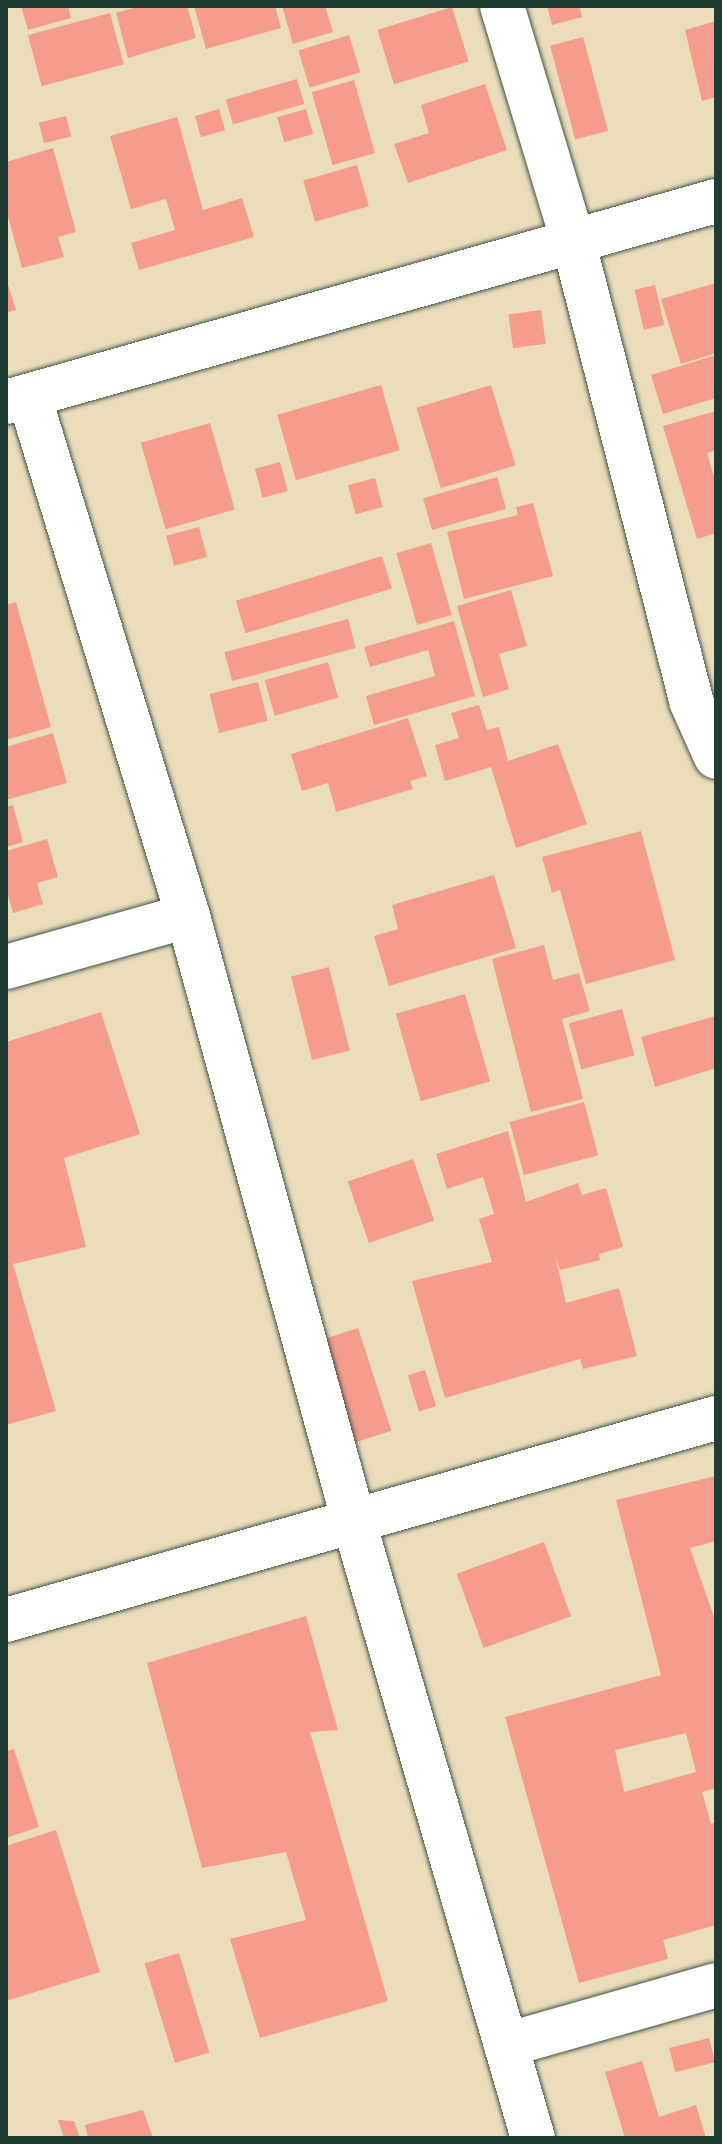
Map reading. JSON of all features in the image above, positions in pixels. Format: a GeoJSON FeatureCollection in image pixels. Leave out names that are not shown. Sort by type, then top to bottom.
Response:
{"type":"FeatureCollection","features":[{"type":"Feature","properties":{"kind":"street"},"geometry":{"type":"LineString","coordinates":[[502,6],[574,244],[691,701],[716,757]]}},
{"type":"Feature","properties":{"kind":"street"},"geometry":{"type":"LineString","coordinates":[[533,2138],[354,1522],[188,916],[17,399],[574,244],[716,201]]}},
{"type":"Feature","properties":{"kind":"street"},"geometry":{"type":"LineString","coordinates":[[6,967],[188,916]]}},
{"type":"Feature","properties":{"kind":"street"},"geometry":{"type":"LineString","coordinates":[[6,1620],[716,1418]]}},
{"type":"Feature","properties":{"kind":"street"},"geometry":{"type":"LineString","coordinates":[[506,2045],[716,1985]]}},
{"type":"Feature","properties":{"kind":"building"},"geometry":{"type":"Polygon","coordinates":[[[21,6],[68,6],[71,18],[28,30],[21,6]]]}},
{"type":"Feature","properties":{"kind":"building"},"geometry":{"type":"Polygon","coordinates":[[[140,6],[187,6],[196,38],[128,58],[116,13],[140,6]]]}},
{"type":"Feature","properties":{"kind":"building"},"geometry":{"type":"Polygon","coordinates":[[[194,6],[275,6],[281,28],[206,49],[194,6]]]}},
{"type":"Feature","properties":{"kind":"building"},"geometry":{"type":"Polygon","coordinates":[[[282,6],[325,6],[333,32],[293,44],[282,6]]]}},
{"type":"Feature","properties":{"kind":"building"},"geometry":{"type":"Polygon","coordinates":[[[547,6],[579,6],[582,17],[552,25],[547,6]]]}},
{"type":"Feature","properties":{"kind":"building"},"geometry":{"type":"Polygon","coordinates":[[[452,7],[469,62],[394,84],[377,30],[452,7]]]}},
{"type":"Feature","properties":{"kind":"building"},"geometry":{"type":"Polygon","coordinates":[[[110,13],[124,64],[42,86],[28,35],[110,13]]]}},
{"type":"Feature","properties":{"kind":"building"},"geometry":{"type":"Polygon","coordinates":[[[716,21],[716,97],[702,101],[685,30],[716,21]]]}},
{"type":"Feature","properties":{"kind":"building"},"geometry":{"type":"Polygon","coordinates":[[[349,35],[360,72],[310,88],[298,50],[349,35]]]}},
{"type":"Feature","properties":{"kind":"building"},"geometry":{"type":"Polygon","coordinates":[[[583,37],[608,131],[575,139],[550,46],[583,37]]]}},
{"type":"Feature","properties":{"kind":"building"},"geometry":{"type":"Polygon","coordinates":[[[297,79],[304,104],[233,124],[226,99],[297,79]]]}},
{"type":"Feature","properties":{"kind":"building"},"geometry":{"type":"Polygon","coordinates":[[[354,80],[375,153],[333,165],[312,92],[354,80]]]}},
{"type":"Feature","properties":{"kind":"building"},"geometry":{"type":"Polygon","coordinates":[[[485,84],[507,150],[408,183],[394,144],[429,133],[421,105],[485,84]]]}},
{"type":"Feature","properties":{"kind":"building"},"geometry":{"type":"Polygon","coordinates":[[[219,109],[225,130],[201,137],[195,116],[219,109]]]}},
{"type":"Feature","properties":{"kind":"building"},"geometry":{"type":"Polygon","coordinates":[[[306,109],[313,134],[284,142],[277,117],[306,109]]]}},
{"type":"Feature","properties":{"kind":"building"},"geometry":{"type":"Polygon","coordinates":[[[66,116],[71,136],[44,143],[39,123],[66,116]]]}},
{"type":"Feature","properties":{"kind":"building"},"geometry":{"type":"Polygon","coordinates":[[[177,117],[203,210],[242,198],[254,237],[139,270],[131,243],[175,230],[166,199],[131,209],[110,136],[177,117]]]}},
{"type":"Feature","properties":{"kind":"building"},"geometry":{"type":"Polygon","coordinates":[[[53,148],[76,232],[58,237],[64,257],[22,268],[6,209],[6,162],[53,148]]]}},
{"type":"Feature","properties":{"kind":"building"},"geometry":{"type":"Polygon","coordinates":[[[357,165],[369,206],[315,222],[303,180],[357,165]]]}},
{"type":"Feature","properties":{"kind":"building"},"geometry":{"type":"Polygon","coordinates":[[[6,278],[16,310],[6,313],[6,278]]]}},
{"type":"Feature","properties":{"kind":"building"},"geometry":{"type":"Polygon","coordinates":[[[716,283],[716,353],[681,364],[661,299],[716,283]]]}},
{"type":"Feature","properties":{"kind":"building"},"geometry":{"type":"Polygon","coordinates":[[[655,285],[664,325],[644,330],[635,290],[655,285]]]}},
{"type":"Feature","properties":{"kind":"building"},"geometry":{"type":"Polygon","coordinates":[[[541,310],[546,344],[513,348],[508,315],[541,310]]]}},
{"type":"Feature","properties":{"kind":"building"},"geometry":{"type":"Polygon","coordinates":[[[716,355],[716,398],[663,414],[651,375],[716,355]]]}},
{"type":"Feature","properties":{"kind":"building"},"geometry":{"type":"Polygon","coordinates":[[[381,385],[400,450],[296,480],[277,415],[381,385]]]}},
{"type":"Feature","properties":{"kind":"building"},"geometry":{"type":"Polygon","coordinates":[[[491,385],[516,465],[441,488],[416,408],[491,385]]]}},
{"type":"Feature","properties":{"kind":"building"},"geometry":{"type":"Polygon","coordinates":[[[716,411],[716,450],[707,453],[716,483],[716,533],[697,539],[663,426],[716,411]]]}},
{"type":"Feature","properties":{"kind":"building"},"geometry":{"type":"Polygon","coordinates":[[[210,423],[235,510],[166,529],[141,443],[210,423]]]}},
{"type":"Feature","properties":{"kind":"building"},"geometry":{"type":"Polygon","coordinates":[[[280,462],[288,491],[263,498],[255,469],[280,462]]]}},
{"type":"Feature","properties":{"kind":"building"},"geometry":{"type":"Polygon","coordinates":[[[497,477],[506,509],[432,530],[423,498],[497,477]]]}},
{"type":"Feature","properties":{"kind":"building"},"geometry":{"type":"Polygon","coordinates":[[[375,478],[383,507],[356,514],[348,485],[375,478]]]}},
{"type":"Feature","properties":{"kind":"building"},"geometry":{"type":"Polygon","coordinates":[[[533,503],[553,576],[464,599],[447,532],[518,515],[516,507],[533,503]]]}},
{"type":"Feature","properties":{"kind":"building"},"geometry":{"type":"Polygon","coordinates":[[[199,527],[207,557],[174,566],[166,536],[199,527]]]}},
{"type":"Feature","properties":{"kind":"building"},"geometry":{"type":"Polygon","coordinates":[[[431,543],[452,615],[417,625],[396,553],[431,543]]]}},
{"type":"Feature","properties":{"kind":"building"},"geometry":{"type":"Polygon","coordinates":[[[382,556],[392,589],[246,633],[236,601],[382,556]]]}},
{"type":"Feature","properties":{"kind":"building"},"geometry":{"type":"Polygon","coordinates":[[[511,590],[527,646],[499,654],[509,689],[483,697],[457,606],[511,590]]]}},
{"type":"Feature","properties":{"kind":"building"},"geometry":{"type":"Polygon","coordinates":[[[16,602],[51,727],[6,740],[6,605],[16,602]]]}},
{"type":"Feature","properties":{"kind":"building"},"geometry":{"type":"Polygon","coordinates":[[[348,619],[356,648],[232,681],[224,652],[348,619]]]}},
{"type":"Feature","properties":{"kind":"building"},"geometry":{"type":"Polygon","coordinates":[[[454,621],[475,696],[374,725],[366,696],[435,676],[428,650],[370,667],[364,647],[454,621]]]}},
{"type":"Feature","properties":{"kind":"building"},"geometry":{"type":"Polygon","coordinates":[[[328,662],[338,698],[275,716],[265,680],[328,662]]]}},
{"type":"Feature","properties":{"kind":"building"},"geometry":{"type":"Polygon","coordinates":[[[258,682],[268,721],[219,733],[209,694],[258,682]]]}},
{"type":"Feature","properties":{"kind":"building"},"geometry":{"type":"Polygon","coordinates":[[[479,705],[487,730],[499,727],[508,761],[558,744],[587,824],[516,848],[491,767],[445,781],[435,745],[459,738],[451,713],[479,705]]]}},
{"type":"Feature","properties":{"kind":"building"},"geometry":{"type":"Polygon","coordinates":[[[408,718],[427,776],[410,781],[413,789],[336,812],[328,783],[302,791],[291,754],[408,718]]]}},
{"type":"Feature","properties":{"kind":"building"},"geometry":{"type":"Polygon","coordinates":[[[53,733],[67,783],[6,800],[6,747],[53,733]]]}},
{"type":"Feature","properties":{"kind":"building"},"geometry":{"type":"Polygon","coordinates":[[[13,805],[23,842],[6,847],[6,807],[13,805]]]}},
{"type":"Feature","properties":{"kind":"building"},"geometry":{"type":"Polygon","coordinates":[[[641,831],[675,960],[586,984],[560,890],[552,893],[542,857],[641,831]]]}},
{"type":"Feature","properties":{"kind":"building"},"geometry":{"type":"Polygon","coordinates":[[[47,839],[58,877],[37,883],[43,904],[13,913],[6,888],[6,851],[47,839]]]}},
{"type":"Feature","properties":{"kind":"building"},"geometry":{"type":"Polygon","coordinates":[[[494,875],[516,948],[389,986],[374,936],[398,929],[392,905],[494,875]]]}},
{"type":"Feature","properties":{"kind":"building"},"geometry":{"type":"Polygon","coordinates":[[[544,945],[553,980],[579,973],[590,1011],[562,1019],[583,1099],[531,1112],[492,959],[544,945]]]}},
{"type":"Feature","properties":{"kind":"building"},"geometry":{"type":"Polygon","coordinates":[[[329,967],[350,1050],[312,1060],[291,976],[329,967]]]}},
{"type":"Feature","properties":{"kind":"building"},"geometry":{"type":"Polygon","coordinates":[[[465,994],[490,1081],[421,1101],[396,1014],[465,994]]]}},
{"type":"Feature","properties":{"kind":"building"},"geometry":{"type":"Polygon","coordinates":[[[622,1009],[634,1055],[581,1070],[569,1023],[622,1009]]]}},
{"type":"Feature","properties":{"kind":"building"},"geometry":{"type":"Polygon","coordinates":[[[101,1012],[140,1134],[64,1158],[86,1247],[13,1264],[56,1411],[6,1425],[6,1042],[101,1012]]]}},
{"type":"Feature","properties":{"kind":"building"},"geometry":{"type":"Polygon","coordinates":[[[716,1016],[716,1068],[655,1087],[641,1037],[716,1016]]]}},
{"type":"Feature","properties":{"kind":"building"},"geometry":{"type":"Polygon","coordinates":[[[584,1102],[598,1155],[524,1175],[510,1122],[584,1102]]]}},
{"type":"Feature","properties":{"kind":"building"},"geometry":{"type":"Polygon","coordinates":[[[508,1131],[526,1202],[578,1183],[582,1195],[606,1188],[623,1247],[599,1254],[600,1260],[560,1270],[555,1255],[566,1303],[619,1288],[637,1356],[583,1369],[580,1359],[445,1398],[412,1281],[492,1262],[479,1219],[494,1214],[483,1177],[447,1189],[436,1154],[508,1131]]]}},
{"type":"Feature","properties":{"kind":"building"},"geometry":{"type":"Polygon","coordinates":[[[413,1159],[434,1220],[369,1243],[348,1181],[413,1159]]]}},
{"type":"Feature","properties":{"kind":"building"},"geometry":{"type":"Polygon","coordinates":[[[358,1328],[391,1431],[342,1447],[309,1344],[358,1328]]]}},
{"type":"Feature","properties":{"kind":"building"},"geometry":{"type":"Polygon","coordinates":[[[425,1370],[436,1406],[419,1412],[408,1375],[425,1370]]]}},
{"type":"Feature","properties":{"kind":"building"},"geometry":{"type":"Polygon","coordinates":[[[716,1476],[716,1541],[690,1548],[716,1623],[716,1788],[702,1792],[711,1824],[716,1822],[716,1925],[663,1940],[668,1959],[579,1983],[505,1717],[661,1675],[616,1500],[716,1476]],[[686,1733],[615,1750],[624,1792],[696,1772],[686,1733]]]}},
{"type":"Feature","properties":{"kind":"building"},"geometry":{"type":"Polygon","coordinates":[[[544,1542],[571,1616],[484,1648],[457,1574],[544,1542]]]}},
{"type":"Feature","properties":{"kind":"building"},"geometry":{"type":"Polygon","coordinates":[[[306,1616],[338,1730],[310,1732],[388,2001],[260,2038],[230,1939],[306,1920],[286,1852],[202,1868],[147,1663],[306,1616]]]}},
{"type":"Feature","properties":{"kind":"building"},"geometry":{"type":"Polygon","coordinates":[[[14,1749],[39,1827],[6,1838],[6,1751],[14,1749]]]}},
{"type":"Feature","properties":{"kind":"building"},"geometry":{"type":"Polygon","coordinates":[[[56,1830],[100,1972],[6,2001],[6,1846],[56,1830]]]}},
{"type":"Feature","properties":{"kind":"building"},"geometry":{"type":"Polygon","coordinates":[[[179,1953],[209,2052],[175,2063],[145,1964],[179,1953]]]}},
{"type":"Feature","properties":{"kind":"building"},"geometry":{"type":"Polygon","coordinates":[[[709,2038],[715,2062],[675,2072],[669,2048],[709,2038]]]}},
{"type":"Feature","properties":{"kind":"building"},"geometry":{"type":"Polygon","coordinates":[[[642,2061],[659,2117],[696,2105],[706,2138],[625,2138],[605,2072],[642,2061]]]}},
{"type":"Feature","properties":{"kind":"building"},"geometry":{"type":"Polygon","coordinates":[[[143,2110],[153,2138],[88,2138],[85,2125],[143,2110]]]}},
{"type":"Feature","properties":{"kind":"building"},"geometry":{"type":"Polygon","coordinates":[[[58,2120],[74,2121],[80,2138],[64,2138],[58,2120]]]}}]}
